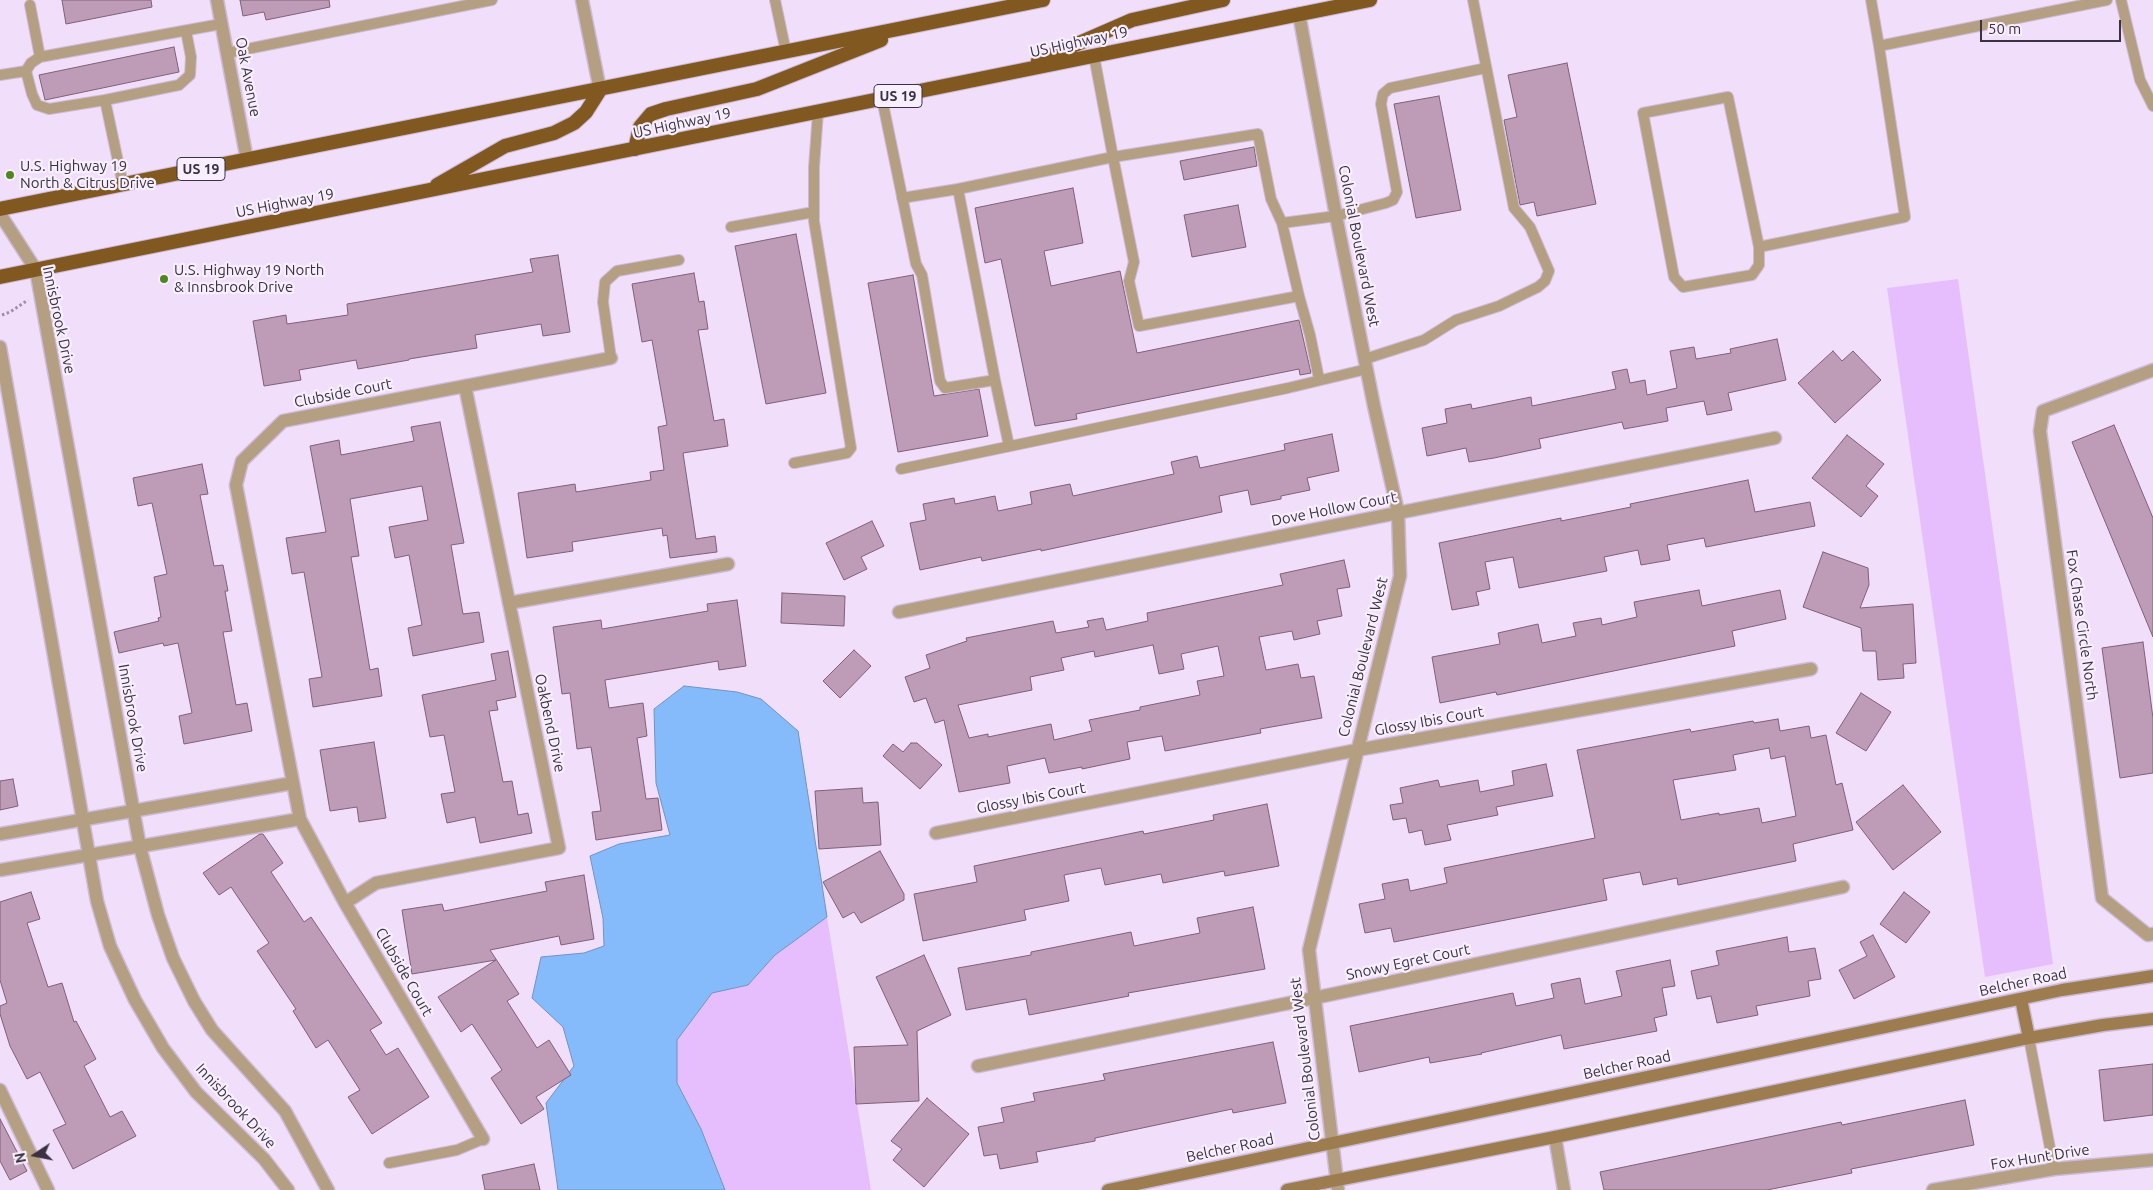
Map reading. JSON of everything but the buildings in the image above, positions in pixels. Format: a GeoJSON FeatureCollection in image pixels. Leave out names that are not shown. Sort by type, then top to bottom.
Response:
{"type":"FeatureCollection","features":[{"type":"Feature","properties":{"kind":"highway","name":"US 19"},"geometry":{"type":"LineString","coordinates":[[0,209],[1043,0]]}},
{"type":"Feature","properties":{"kind":"highway"},"geometry":{"type":"LineString","coordinates":[[1012,73],[1132,20],[1223,0]]}},
{"type":"Feature","properties":{"kind":"highway"},"geometry":{"type":"LineString","coordinates":[[1299,14],[1302,0]]}},
{"type":"Feature","properties":{"kind":"highway","name":"US Highway 19"},"geometry":{"type":"LineString","coordinates":[[0,277],[1370,0]]}},
{"type":"Feature","properties":{"kind":"highway"},"geometry":{"type":"LineString","coordinates":[[635,149],[640,127],[651,114],[757,89],[914,26]]}},
{"type":"Feature","properties":{"kind":"highway"},"geometry":{"type":"LineString","coordinates":[[426,191],[505,146],[554,133],[574,123],[586,112],[600,90]]}},
{"type":"Feature","properties":{"kind":"main road","name":"Belcher Road"},"geometry":{"type":"LineString","coordinates":[[1108,1190],[2021,999],[2153,976]]}},
{"type":"Feature","properties":{"kind":"main road"},"geometry":{"type":"LineString","coordinates":[[2021,999],[2029,1038]]}},
{"type":"Feature","properties":{"kind":"main road"},"geometry":{"type":"LineString","coordinates":[[1287,1190],[1337,1185],[1555,1137],[2029,1038],[2153,1019]]}},
{"type":"Feature","properties":{"kind":"street","name":"Oak Avenue"},"geometry":{"type":"LineString","coordinates":[[217,0],[246,160]]}},
{"type":"Feature","properties":{"kind":"street"},"geometry":{"type":"LineString","coordinates":[[582,0],[600,90]]}},
{"type":"Feature","properties":{"kind":"street","name":"Colonial Boulevard West"},"geometry":{"type":"LineString","coordinates":[[1299,14],[1336,216],[1398,512],[1400,576],[1309,950],[1337,1185]]}},
{"type":"Feature","properties":{"kind":"street","name":"Innisbrook Drive"},"geometry":{"type":"LineString","coordinates":[[0,214],[36,270],[133,810],[140,847],[158,915],[173,958],[194,1002],[212,1030],[285,1111],[328,1190]]}},
{"type":"Feature","properties":{"kind":"street","name":"Innisbrook Drive"},"geometry":{"type":"LineString","coordinates":[[0,346],[97,901],[110,946],[139,1008],[163,1048],[196,1092],[264,1159],[288,1190]]}},
{"type":"Feature","properties":{"kind":"street","name":"Clubside Court"},"geometry":{"type":"LineString","coordinates":[[483,1139],[345,903],[300,819],[236,485],[242,462],[283,422],[611,358]]}},
{"type":"Feature","properties":{"kind":"street","name":"Fox Chase Circle North"},"geometry":{"type":"LineString","coordinates":[[2153,370],[2043,411],[2040,431],[2102,898],[2148,935],[2153,934]]}},
{"type":"Feature","properties":{"kind":"street","name":"Oakbend Drive"},"geometry":{"type":"LineString","coordinates":[[345,903],[376,883],[559,848],[465,386]]}},
{"type":"Feature","properties":{"kind":"street","name":"Dove Hollow Court"},"geometry":{"type":"LineString","coordinates":[[899,612],[1776,438]]}},
{"type":"Feature","properties":{"kind":"street"},"geometry":{"type":"LineString","coordinates":[[509,603],[728,564]]}},
{"type":"Feature","properties":{"kind":"street","name":"Glossy Ibis Court"},"geometry":{"type":"LineString","coordinates":[[936,833],[1358,750],[1812,669]]}},
{"type":"Feature","properties":{"kind":"street"},"geometry":{"type":"LineString","coordinates":[[0,834],[294,783]]}},
{"type":"Feature","properties":{"kind":"street"},"geometry":{"type":"LineString","coordinates":[[0,870],[300,819]]}},
{"type":"Feature","properties":{"kind":"street","name":"Snowy Egret Court"},"geometry":{"type":"LineString","coordinates":[[978,1066],[1843,887]]}},
{"type":"Feature","properties":{"kind":"street"},"geometry":{"type":"LineString","coordinates":[[0,1090],[48,1190]]}},
{"type":"Feature","properties":{"kind":"street"},"geometry":{"type":"LineString","coordinates":[[1555,1137],[1564,1190]]}},
{"type":"Feature","properties":{"kind":"street","name":"Fox Hunt Drive"},"geometry":{"type":"LineString","coordinates":[[1933,1190],[2054,1169],[2153,1160]]}},
{"type":"Feature","properties":{"kind":"lane"},"geometry":{"type":"LineString","coordinates":[[226,52],[492,0]]}},
{"type":"Feature","properties":{"kind":"lane"},"geometry":{"type":"LineString","coordinates":[[775,0],[786,52]]}},
{"type":"Feature","properties":{"kind":"lane"},"geometry":{"type":"LineString","coordinates":[[901,469],[1288,388],[1319,379],[1366,364],[1424,340],[1456,320],[1499,306],[1545,282],[1549,271],[1539,245],[1530,227],[1514,208],[1473,0]]}},
{"type":"Feature","properties":{"kind":"lane"},"geometry":{"type":"LineString","coordinates":[[1759,247],[1905,217],[1871,0]]}},
{"type":"Feature","properties":{"kind":"lane"},"geometry":{"type":"LineString","coordinates":[[1879,46],[2107,0]]}},
{"type":"Feature","properties":{"kind":"lane"},"geometry":{"type":"LineString","coordinates":[[2121,0],[2140,80],[2153,106]]}},
{"type":"Feature","properties":{"kind":"lane"},"geometry":{"type":"LineString","coordinates":[[30,5],[40,57]]}},
{"type":"Feature","properties":{"kind":"lane"},"geometry":{"type":"LineString","coordinates":[[186,30],[191,57],[190,75],[179,85],[106,100],[48,109],[38,105],[32,94],[26,71],[31,63],[40,57],[186,30],[221,24]]}},
{"type":"Feature","properties":{"kind":"lane"},"geometry":{"type":"LineString","coordinates":[[1094,56],[1134,262],[1129,281],[1139,326],[1299,296]]}},
{"type":"Feature","properties":{"kind":"lane"},"geometry":{"type":"LineString","coordinates":[[1282,223],[1336,216],[1393,200],[1397,192],[1381,104],[1383,94],[1390,88],[1486,68]]}},
{"type":"Feature","properties":{"kind":"lane"},"geometry":{"type":"LineString","coordinates":[[0,75],[26,71]]}},
{"type":"Feature","properties":{"kind":"lane"},"geometry":{"type":"LineString","coordinates":[[1728,97],[1759,247],[1759,265],[1752,275],[1683,287],[1674,278],[1643,113],[1728,97]]}},
{"type":"Feature","properties":{"kind":"lane"},"geometry":{"type":"LineString","coordinates":[[882,99],[916,264],[922,275],[940,381],[945,388],[995,380]]}},
{"type":"Feature","properties":{"kind":"lane"},"geometry":{"type":"LineString","coordinates":[[106,100],[123,185]]}},
{"type":"Feature","properties":{"kind":"lane"},"geometry":{"type":"LineString","coordinates":[[794,463],[847,453],[851,448],[814,221],[814,167],[818,112]]}},
{"type":"Feature","properties":{"kind":"lane"},"geometry":{"type":"LineString","coordinates":[[902,198],[958,189],[1114,157],[1258,134],[1271,199],[1282,223],[1319,379]]}},
{"type":"Feature","properties":{"kind":"lane"},"geometry":{"type":"LineString","coordinates":[[958,189],[1009,446]]}},
{"type":"Feature","properties":{"kind":"lane"},"geometry":{"type":"LineString","coordinates":[[731,227],[814,212]]}},
{"type":"Feature","properties":{"kind":"lane"},"geometry":{"type":"LineString","coordinates":[[611,358],[603,302],[605,282],[617,271],[679,260]]}},
{"type":"Feature","properties":{"kind":"lane"},"geometry":{"type":"LineString","coordinates":[[2029,1038],[2054,1169]]}},
{"type":"Feature","properties":{"kind":"lane"},"geometry":{"type":"LineString","coordinates":[[389,1163],[457,1150],[483,1139]]}},
{"type":"Feature","properties":{"kind":"path"},"geometry":{"type":"LineString","coordinates":[[2,315],[29,300]]}},
{"type":"Feature","properties":{"kind":"shaded area"},"geometry":{"type":"Polygon","coordinates":[[[1958,279],[2053,964],[1985,977],[1887,288],[1958,279]]]}},
{"type":"Feature","properties":{"kind":"shaded area"},"geometry":{"type":"Polygon","coordinates":[[[827,917],[871,1190],[725,1190],[701,1129],[677,1083],[677,1040],[712,993],[748,985],[775,955],[827,917]]]}},
{"type":"Feature","properties":{"kind":"water"},"geometry":{"type":"Polygon","coordinates":[[[684,686],[737,692],[761,699],[798,731],[827,917],[775,955],[748,985],[712,993],[677,1040],[677,1083],[701,1129],[725,1190],[558,1190],[546,1103],[574,1066],[563,1027],[532,998],[541,957],[584,953],[604,946],[603,918],[590,856],[619,844],[670,835],[656,783],[654,709],[684,686]]]}},
{"type":"Feature","properties":{"kind":"place","name":"U.S. Highway 19 North & Citrus Drive"},"geometry":{"type":"Point","coordinates":[10,175]}},
{"type":"Feature","properties":{"kind":"place","name":"U.S. Highway 19 North & Innsbrook Drive"},"geometry":{"type":"Point","coordinates":[164,279]}}]}
